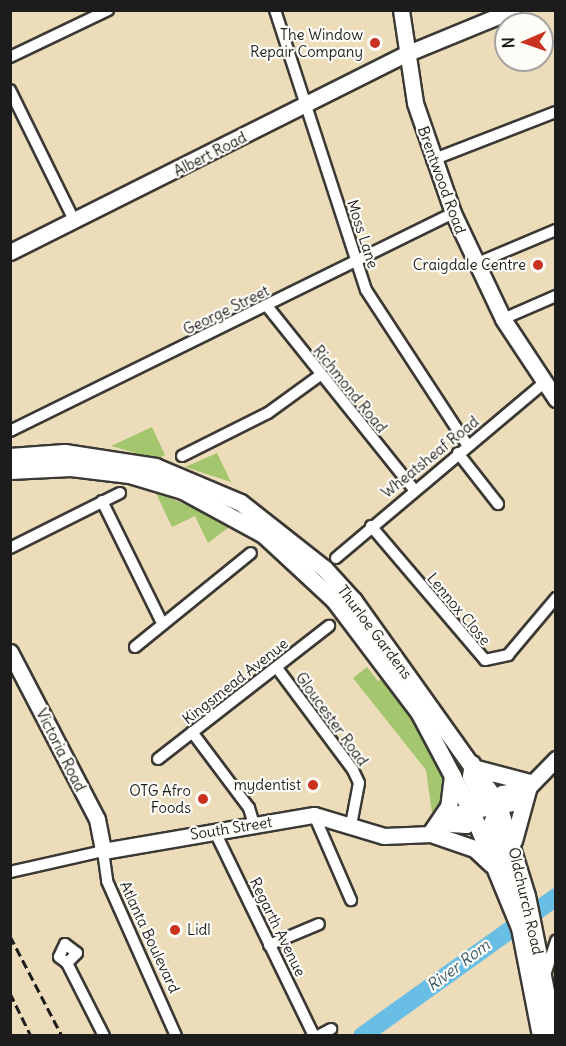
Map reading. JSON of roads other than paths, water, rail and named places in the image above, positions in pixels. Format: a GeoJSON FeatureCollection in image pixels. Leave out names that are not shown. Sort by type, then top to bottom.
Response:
{"type":"FeatureCollection","features":[{"type":"Feature","properties":{"kind":"main road","name":"Thurloe Gardens"},"geometry":{"type":"LineString","coordinates":[[14,449],[126,459],[241,503],[302,546],[354,601],[475,766],[498,803]]}},
{"type":"Feature","properties":{"kind":"main road","name":"Thurloe Gardens"},"geometry":{"type":"LineString","coordinates":[[10,471],[71,468],[130,475],[183,491],[264,535],[335,601],[420,714],[453,772],[473,814]]}},
{"type":"Feature","properties":{"kind":"main road"},"geometry":{"type":"LineString","coordinates":[[475,766],[525,787],[513,846]]}},
{"type":"Feature","properties":{"kind":"main road"},"geometry":{"type":"LineString","coordinates":[[453,772],[448,807],[431,834],[475,849],[497,869]]}},
{"type":"Feature","properties":{"kind":"main road","name":"Oldchurch Road"},"geometry":{"type":"LineString","coordinates":[[498,803],[513,846],[541,1035]]}},
{"type":"Feature","properties":{"kind":"main road","name":"Oldchurch Road"},"geometry":{"type":"LineString","coordinates":[[473,814],[497,869],[524,916],[544,983],[555,1035]]}},
{"type":"Feature","properties":{"kind":"street"},"geometry":{"type":"LineString","coordinates":[[10,57],[108,10]]}},
{"type":"Feature","properties":{"kind":"street","name":"Moss Lane"},"geometry":{"type":"LineString","coordinates":[[275,10],[355,263],[366,290],[468,446]]}},
{"type":"Feature","properties":{"kind":"street","name":"Brentwood Road"},"geometry":{"type":"LineString","coordinates":[[401,10],[408,53],[432,160],[475,264],[503,319],[555,399]]}},
{"type":"Feature","properties":{"kind":"street","name":"Albert Road"},"geometry":{"type":"LineString","coordinates":[[10,252],[307,106],[408,53],[513,10]]}},
{"type":"Feature","properties":{"kind":"street"},"geometry":{"type":"LineString","coordinates":[[10,90],[74,220]]}},
{"type":"Feature","properties":{"kind":"street"},"geometry":{"type":"LineString","coordinates":[[432,160],[555,112]]}},
{"type":"Feature","properties":{"kind":"street","name":"George Street"},"geometry":{"type":"LineString","coordinates":[[11,431],[453,213]]}},
{"type":"Feature","properties":{"kind":"street"},"geometry":{"type":"LineString","coordinates":[[475,264],[555,230]]}},
{"type":"Feature","properties":{"kind":"street"},"geometry":{"type":"LineString","coordinates":[[503,319],[555,296]]}},
{"type":"Feature","properties":{"kind":"street","name":"Richmond Road"},"geometry":{"type":"LineString","coordinates":[[267,306],[319,376],[413,488]]}},
{"type":"Feature","properties":{"kind":"street"},"geometry":{"type":"LineString","coordinates":[[183,456],[268,413],[319,376]]}},
{"type":"Feature","properties":{"kind":"street","name":"Wheatsheaf Road"},"geometry":{"type":"LineString","coordinates":[[336,558],[413,488],[545,382]]}},
{"type":"Feature","properties":{"kind":"street"},"geometry":{"type":"LineString","coordinates":[[11,431],[14,449]]}},
{"type":"Feature","properties":{"kind":"street"},"geometry":{"type":"LineString","coordinates":[[458,453],[498,504]]}},
{"type":"Feature","properties":{"kind":"street"},"geometry":{"type":"LineString","coordinates":[[10,548],[120,493]]}},
{"type":"Feature","properties":{"kind":"street"},"geometry":{"type":"LineString","coordinates":[[102,501],[162,623]]}},
{"type":"Feature","properties":{"kind":"street","name":"Lennox Close"},"geometry":{"type":"LineString","coordinates":[[371,526],[484,660],[508,655],[555,598]]}},
{"type":"Feature","properties":{"kind":"street"},"geometry":{"type":"LineString","coordinates":[[135,647],[251,553]]}},
{"type":"Feature","properties":{"kind":"street","name":"Kingsmead Avenue"},"geometry":{"type":"LineString","coordinates":[[158,759],[329,626]]}},
{"type":"Feature","properties":{"kind":"street","name":"Victoria Road"},"geometry":{"type":"LineString","coordinates":[[10,652],[97,819],[103,851]]}},
{"type":"Feature","properties":{"kind":"street","name":"Gloucester Road"},"geometry":{"type":"LineString","coordinates":[[277,668],[353,770],[359,783],[351,825]]}},
{"type":"Feature","properties":{"kind":"street"},"geometry":{"type":"LineString","coordinates":[[192,732],[249,808],[254,825]]}},
{"type":"Feature","properties":{"kind":"street","name":"South Street"},"geometry":{"type":"LineString","coordinates":[[10,872],[103,851],[314,815],[384,836],[431,834],[450,824],[460,813],[473,814],[498,803],[513,803],[525,787],[555,759]]}},
{"type":"Feature","properties":{"kind":"street"},"geometry":{"type":"LineString","coordinates":[[473,814],[480,797],[470,776],[475,766]]}},
{"type":"Feature","properties":{"kind":"street"},"geometry":{"type":"LineString","coordinates":[[498,803],[490,823],[524,916]]}},
{"type":"Feature","properties":{"kind":"street"},"geometry":{"type":"LineString","coordinates":[[314,815],[351,900]]}},
{"type":"Feature","properties":{"kind":"street","name":"Regarth Avenue"},"geometry":{"type":"LineString","coordinates":[[215,832],[269,945],[316,1035],[330,1029]]}},
{"type":"Feature","properties":{"kind":"street","name":"Atlanta Boulevard"},"geometry":{"type":"LineString","coordinates":[[103,851],[107,881],[176,1035]]}},
{"type":"Feature","properties":{"kind":"street"},"geometry":{"type":"LineString","coordinates":[[269,945],[319,924]]}},
{"type":"Feature","properties":{"kind":"street"},"geometry":{"type":"LineString","coordinates":[[544,983],[555,941]]}},
{"type":"Feature","properties":{"kind":"street"},"geometry":{"type":"LineString","coordinates":[[68,963],[104,1035]]}},
{"type":"Feature","properties":{"kind":"waterway","name":"River Rom"},"geometry":{"type":"LineString","coordinates":[[362,1036],[556,897]]}},
{"type":"Feature","properties":{"kind":"railway"},"geometry":{"type":"LineString","coordinates":[[10,936],[62,1036]]}},
{"type":"Feature","properties":{"kind":"railway"},"geometry":{"type":"LineString","coordinates":[[10,993],[31,1036]]}},
{"type":"Feature","properties":{"kind":"place","name":"The Window Repair Company"},"geometry":{"type":"Point","coordinates":[375,43]}},
{"type":"Feature","properties":{"kind":"place","name":"Craigdale Centre"},"geometry":{"type":"Point","coordinates":[538,265]}},
{"type":"Feature","properties":{"kind":"place","name":"mydentist"},"geometry":{"type":"Point","coordinates":[313,785]}},
{"type":"Feature","properties":{"kind":"place","name":"OTG Afro Foods"},"geometry":{"type":"Point","coordinates":[203,799]}},
{"type":"Feature","properties":{"kind":"place","name":"Lidl"},"geometry":{"type":"Point","coordinates":[175,930]}}]}
